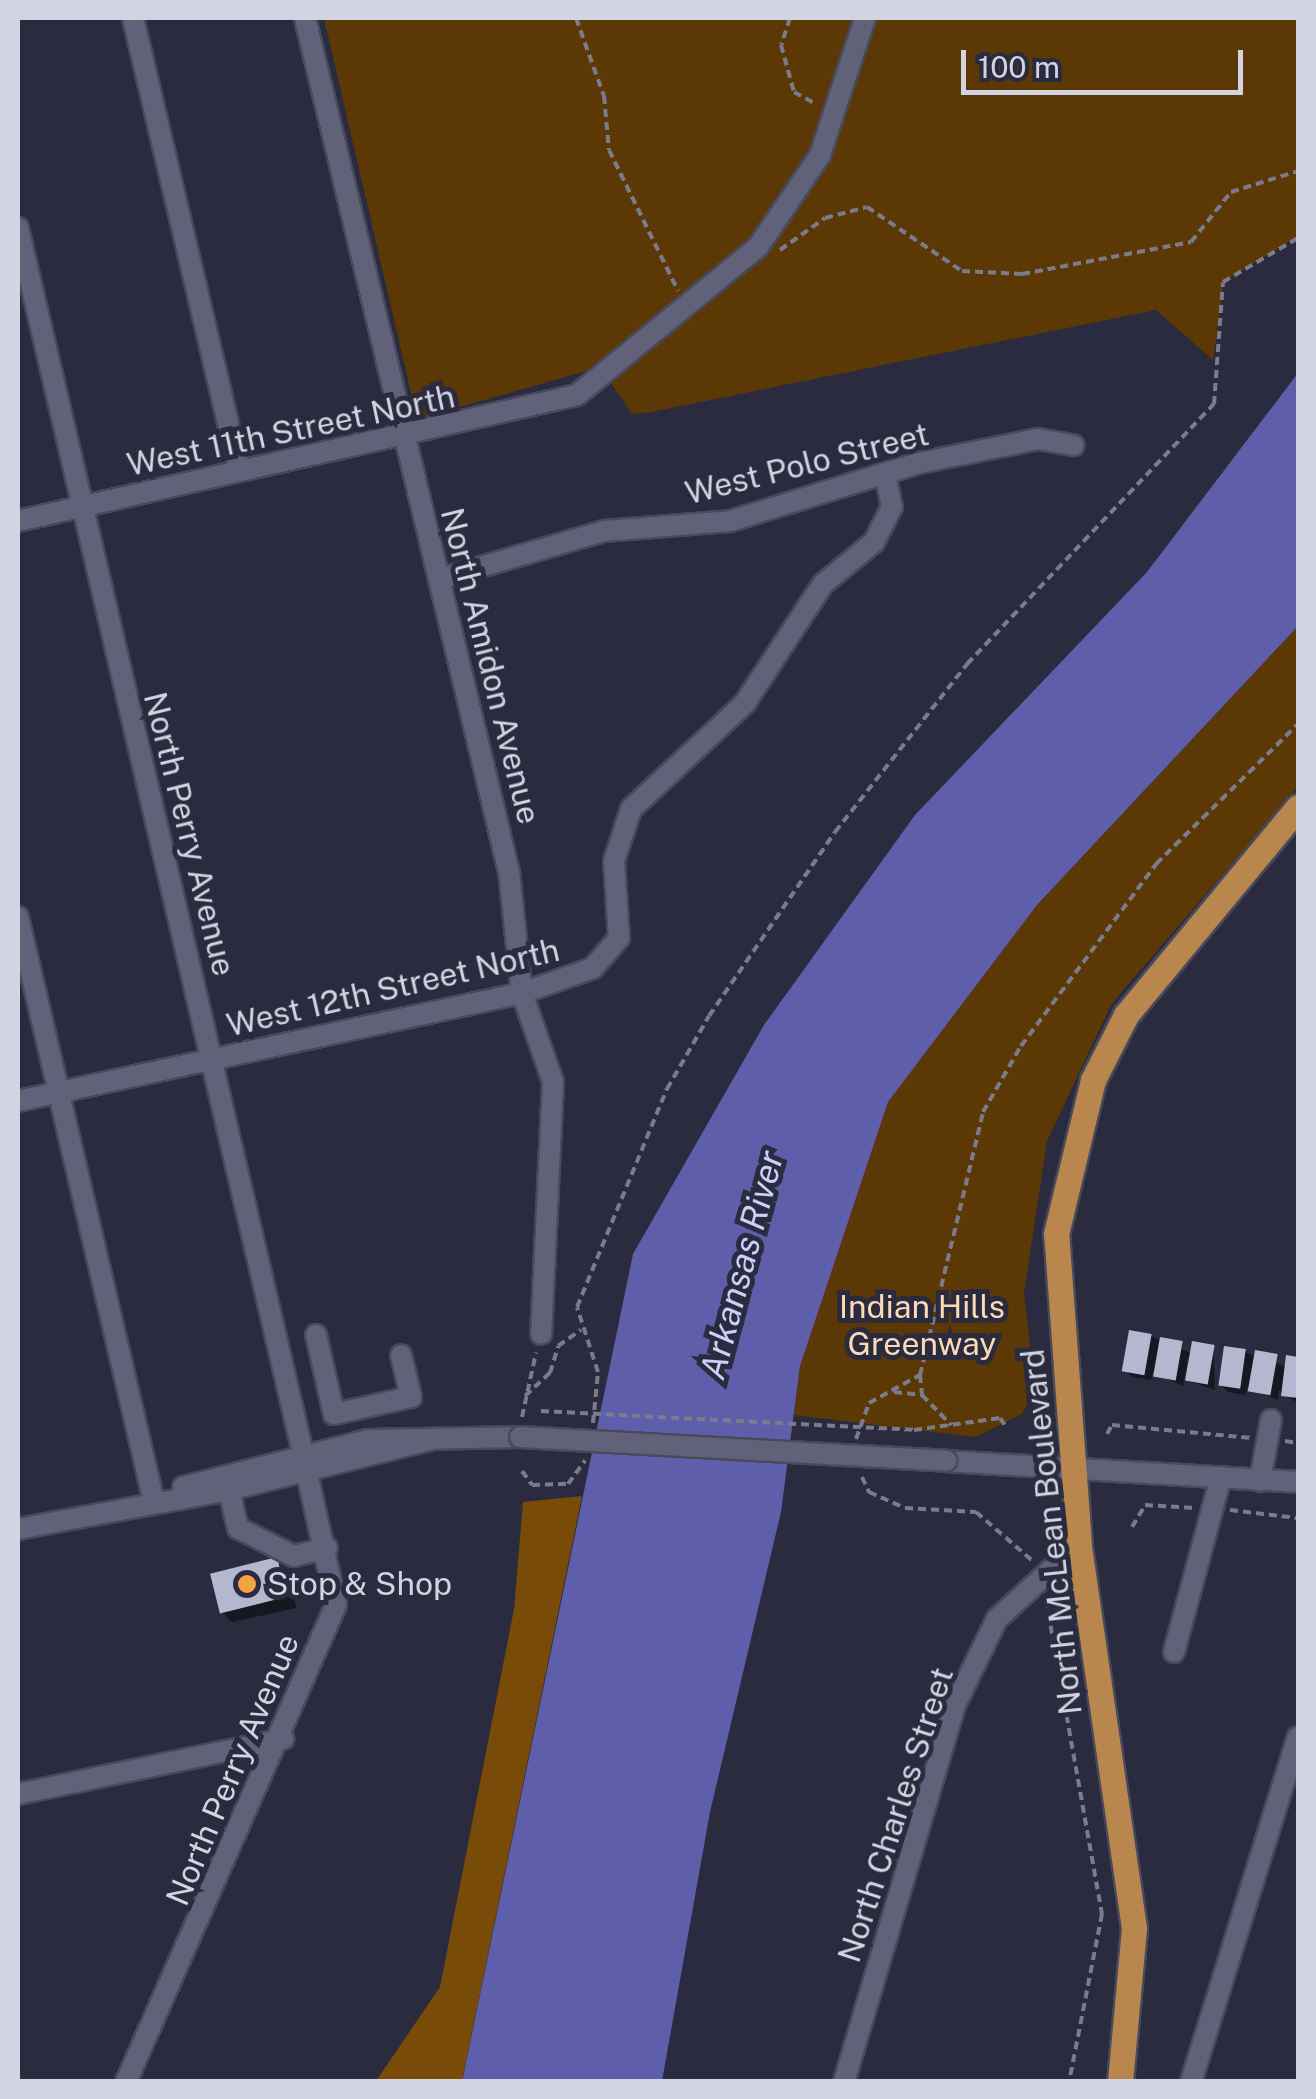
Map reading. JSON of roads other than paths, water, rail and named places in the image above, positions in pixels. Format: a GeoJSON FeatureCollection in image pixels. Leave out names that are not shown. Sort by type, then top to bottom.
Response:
{"type":"FeatureCollection","features":[{"type":"Feature","properties":{"kind":"main road","name":"North McLean Boulevard"},"geometry":{"type":"LineString","coordinates":[[1120,2082],[1134,1928],[1079,1544],[1056,1234],[1093,1080],[1126,1015],[1198,918],[1298,807]]}},
{"type":"Feature","properties":{"kind":"street"},"geometry":{"type":"LineString","coordinates":[[132,18],[239,471]]}},
{"type":"Feature","properties":{"kind":"street","name":"North Amidon Avenue"},"geometry":{"type":"LineString","coordinates":[[305,18],[509,872],[522,993],[553,1082],[541,1334]]}},
{"type":"Feature","properties":{"kind":"street","name":"West 11th Street North"},"geometry":{"type":"LineString","coordinates":[[18,521],[405,438],[577,395],[688,314],[758,248],[820,154],[865,18]]}},
{"type":"Feature","properties":{"kind":"street","name":"North Perry Avenue"},"geometry":{"type":"LineString","coordinates":[[18,228],[215,1062],[327,1548],[336,1606],[283,1739],[126,2082]]}},
{"type":"Feature","properties":{"kind":"street","name":"West Polo Street"},"geometry":{"type":"LineString","coordinates":[[439,579],[604,531],[730,521],[885,472],[1038,439],[1073,445]]}},
{"type":"Feature","properties":{"kind":"street","name":"West 12th Street North"},"geometry":{"type":"LineString","coordinates":[[18,1101],[215,1062],[522,993],[612,955],[620,922],[614,861],[631,809],[745,703],[823,584],[874,542],[892,506],[885,472]]}},
{"type":"Feature","properties":{"kind":"street"},"geometry":{"type":"LineString","coordinates":[[18,917],[153,1498]]}},
{"type":"Feature","properties":{"kind":"street"},"geometry":{"type":"LineString","coordinates":[[316,1335],[334,1414],[411,1397],[401,1355]]}},
{"type":"Feature","properties":{"kind":"street"},"geometry":{"type":"LineString","coordinates":[[1260,1481],[1269,1430]]}},
{"type":"Feature","properties":{"kind":"street"},"geometry":{"type":"LineString","coordinates":[[153,1498],[229,1490],[368,1440],[520,1436],[1073,1465],[1298,1482]]}},
{"type":"Feature","properties":{"kind":"street"},"geometry":{"type":"LineString","coordinates":[[18,1529],[305,1464]]}},
{"type":"Feature","properties":{"kind":"street"},"geometry":{"type":"LineString","coordinates":[[1174,1652],[1220,1477]]}},
{"type":"Feature","properties":{"kind":"street"},"geometry":{"type":"LineString","coordinates":[[229,1490],[238,1528],[286,1554],[327,1548]]}},
{"type":"Feature","properties":{"kind":"street","name":"North Charles Street"},"geometry":{"type":"LineString","coordinates":[[844,2082],[955,1706],[997,1619],[1010,1614],[1040,1578],[1079,1544]]}},
{"type":"Feature","properties":{"kind":"street"},"geometry":{"type":"LineString","coordinates":[[1192,2082],[1298,1736]]}},
{"type":"Feature","properties":{"kind":"street"},"geometry":{"type":"LineString","coordinates":[[18,1794],[283,1739]]}},
{"type":"Feature","properties":{"kind":"water","name":"Arkansas River"},"geometry":{"type":"Polygon","coordinates":[[[1298,373],[1298,626],[1037,905],[888,1102],[800,1366],[781,1512],[710,1812],[662,2081],[462,2082],[633,1254],[764,1025],[915,815],[1147,572],[1298,373]]]}},
{"type":"Feature","properties":{"kind":"place","name":"Stop & Shop"},"geometry":{"type":"Point","coordinates":[247,1584]}},
{"type":"Feature","properties":{"kind":"park label","name":"Indian Hills Greenway"},"geometry":{"type":"Point","coordinates":[922,1326]}}]}
